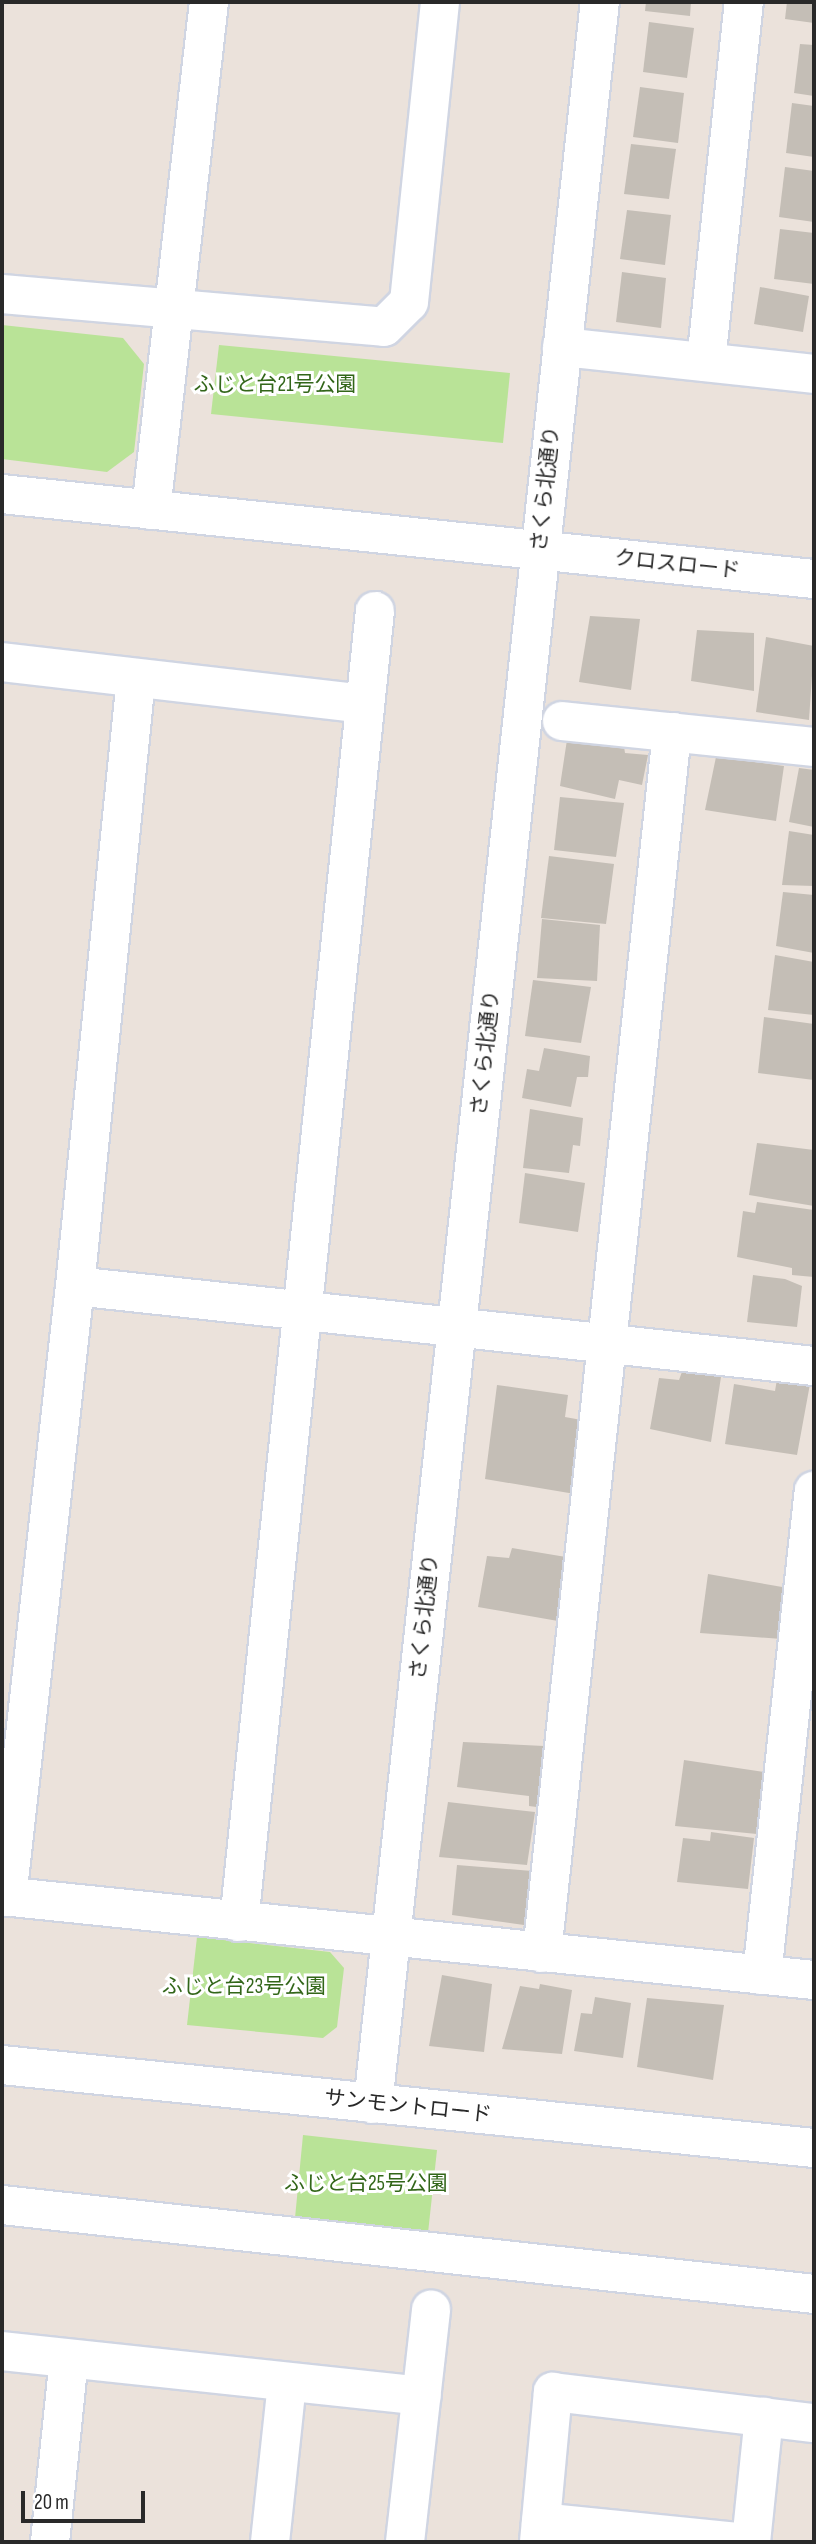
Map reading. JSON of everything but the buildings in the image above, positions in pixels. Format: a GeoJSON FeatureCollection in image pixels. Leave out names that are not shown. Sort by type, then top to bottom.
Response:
{"type":"FeatureCollection","features":[{"type":"Feature","properties":{"kind":"street"},"geometry":{"type":"LineString","coordinates":[[150,510],[209,2]]}},
{"type":"Feature","properties":{"kind":"street"},"geometry":{"type":"LineString","coordinates":[[2,294],[384,327],[409,302],[440,2]]}},
{"type":"Feature","properties":{"kind":"street","name":"さくら北通り"},"geometry":{"type":"LineString","coordinates":[[373,2104],[600,2]]}},
{"type":"Feature","properties":{"kind":"street"},"geometry":{"type":"LineString","coordinates":[[706,362],[744,2]]}},
{"type":"Feature","properties":{"kind":"street"},"geometry":{"type":"LineString","coordinates":[[562,347],[814,374]]}},
{"type":"Feature","properties":{"kind":"street","name":"クロスロード"},"geometry":{"type":"LineString","coordinates":[[2,494],[814,579]]}},
{"type":"Feature","properties":{"kind":"street"},"geometry":{"type":"LineString","coordinates":[[239,1922],[375,611]]}},
{"type":"Feature","properties":{"kind":"street"},"geometry":{"type":"LineString","coordinates":[[2,662],[365,704]]}},
{"type":"Feature","properties":{"kind":"street"},"geometry":{"type":"LineString","coordinates":[[136,678],[75,1286],[5,1897],[814,1980]]}},
{"type":"Feature","properties":{"kind":"street"},"geometry":{"type":"LineString","coordinates":[[562,721],[814,747]]}},
{"type":"Feature","properties":{"kind":"street"},"geometry":{"type":"LineString","coordinates":[[542,1953],[672,733]]}},
{"type":"Feature","properties":{"kind":"street"},"geometry":{"type":"LineString","coordinates":[[75,1286],[302,1313],[814,1366]]}},
{"type":"Feature","properties":{"kind":"street"},"geometry":{"type":"LineString","coordinates":[[762,1975],[814,1491]]}},
{"type":"Feature","properties":{"kind":"street","name":"サンモントロード"},"geometry":{"type":"LineString","coordinates":[[2,2065],[814,2148]]}},
{"type":"Feature","properties":{"kind":"street"},"geometry":{"type":"LineString","coordinates":[[2,2205],[814,2294]]}},
{"type":"Feature","properties":{"kind":"street"},"geometry":{"type":"LineString","coordinates":[[405,2542],[431,2309]]}},
{"type":"Feature","properties":{"kind":"street"},"geometry":{"type":"LineString","coordinates":[[2,2351],[422,2396]]}},
{"type":"Feature","properties":{"kind":"street"},"geometry":{"type":"LineString","coordinates":[[50,2542],[69,2359]]}},
{"type":"Feature","properties":{"kind":"street"},"geometry":{"type":"LineString","coordinates":[[270,2542],[287,2383]]}},
{"type":"Feature","properties":{"kind":"street"},"geometry":{"type":"LineString","coordinates":[[738,2542],[540,2532],[553,2392],[814,2423]]}},
{"type":"Feature","properties":{"kind":"street"},"geometry":{"type":"LineString","coordinates":[[751,2542],[764,2417]]}},
{"type":"Feature","properties":{"kind":"green space"},"geometry":{"type":"Polygon","coordinates":[[[2,325],[123,338],[144,364],[134,452],[107,472],[2,459],[2,325]]]}},
{"type":"Feature","properties":{"kind":"green space","name":"ふじと台21号公園"},"geometry":{"type":"Polygon","coordinates":[[[219,345],[510,373],[503,443],[211,414],[219,345]]]}},
{"type":"Feature","properties":{"kind":"green space","name":"ふじと台23号公園"},"geometry":{"type":"Polygon","coordinates":[[[197,1937],[330,1952],[344,1968],[337,2027],[323,2038],[187,2025],[197,1937]]]}},
{"type":"Feature","properties":{"kind":"green space","name":"ふじと台25号公園"},"geometry":{"type":"Polygon","coordinates":[[[303,2135],[437,2150],[428,2233],[295,2218],[303,2135]]]}}]}
